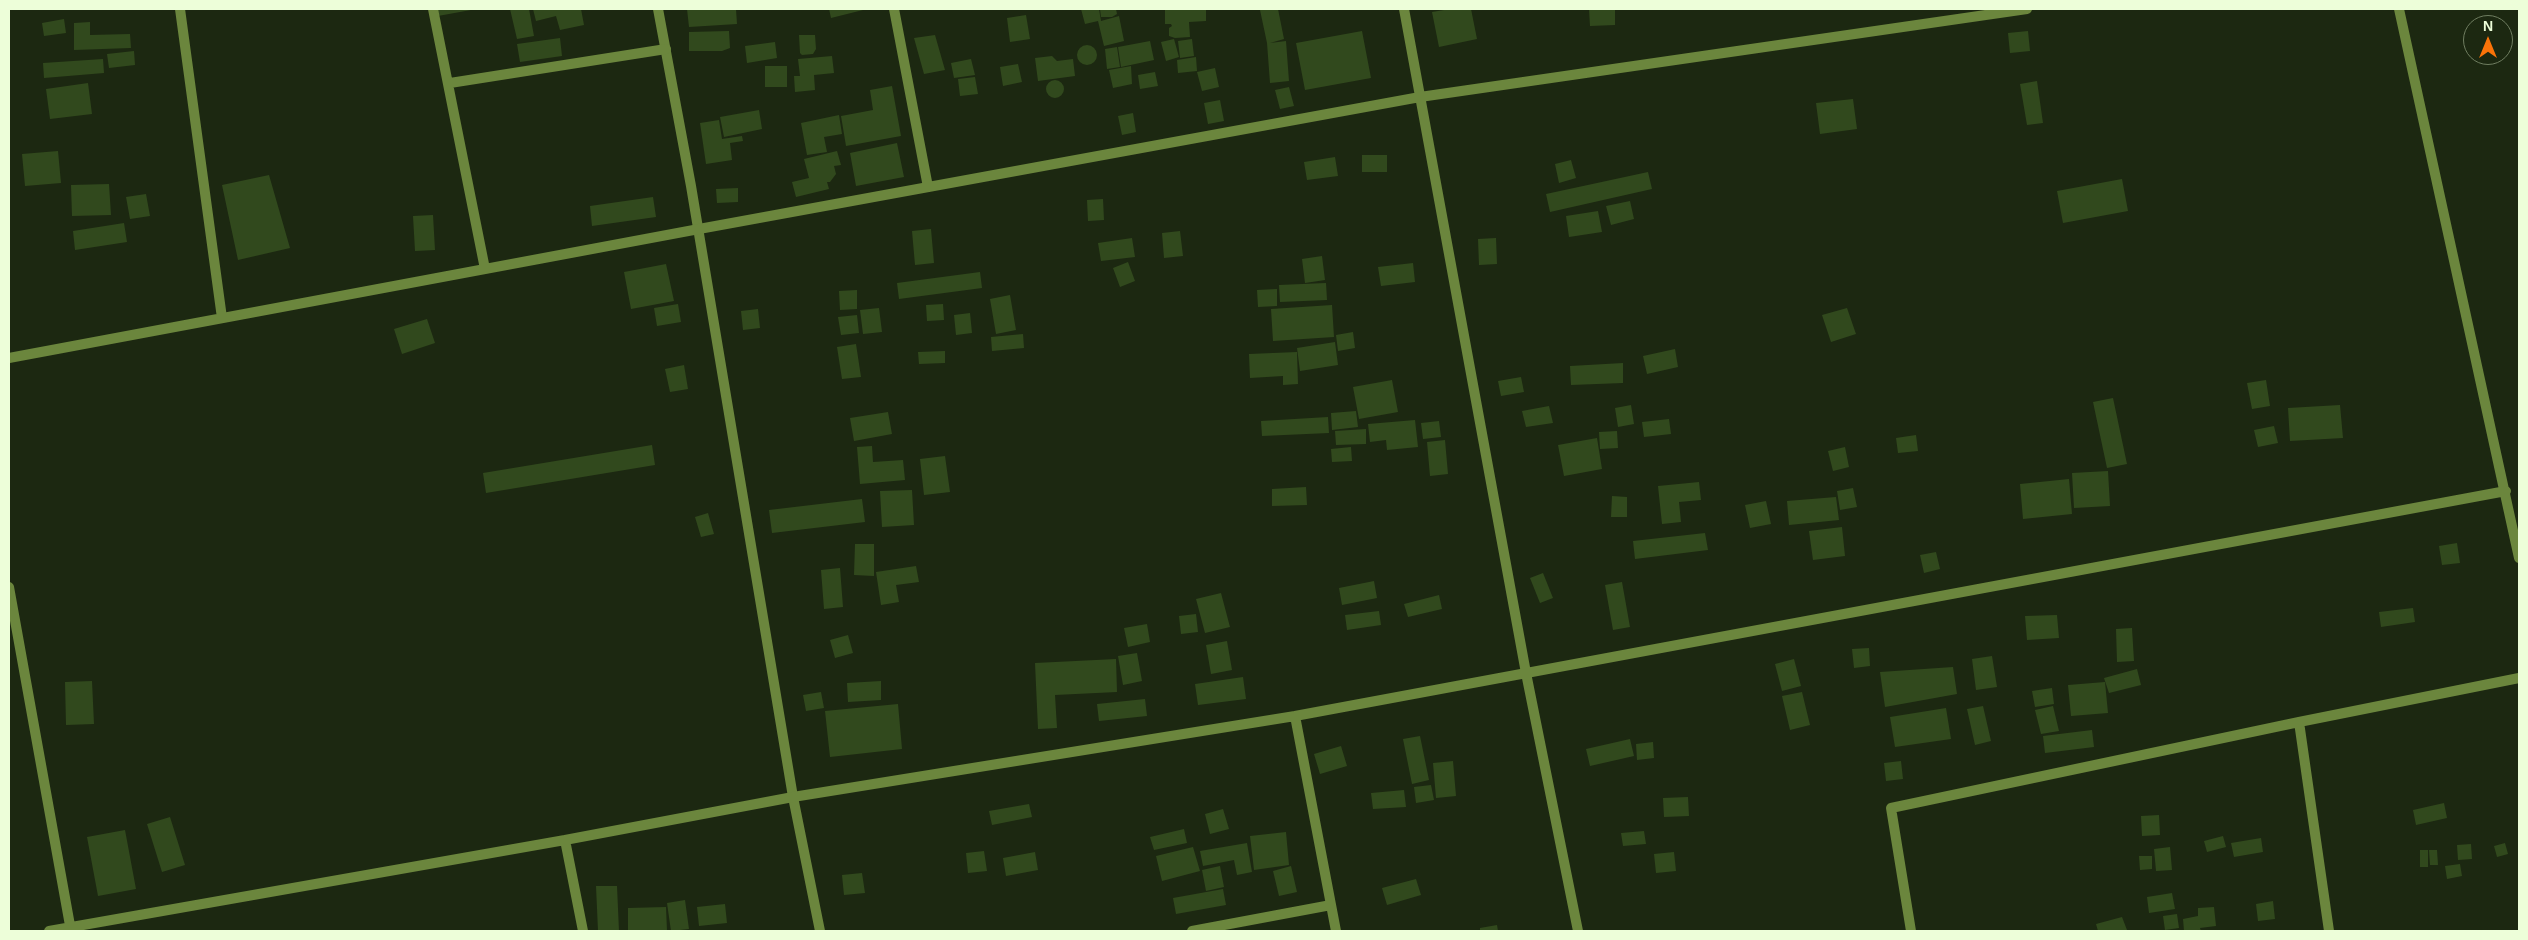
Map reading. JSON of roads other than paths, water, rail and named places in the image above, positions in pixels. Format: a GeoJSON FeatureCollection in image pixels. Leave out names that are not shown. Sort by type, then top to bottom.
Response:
{"type":"FeatureCollection","features":[{"type":"Feature","properties":{"kind":"street"},"geometry":{"type":"LineString","coordinates":[[180,9],[222,318]]}},
{"type":"Feature","properties":{"kind":"street"},"geometry":{"type":"LineString","coordinates":[[433,9],[450,83],[485,268]]}},
{"type":"Feature","properties":{"kind":"street"},"geometry":{"type":"LineString","coordinates":[[658,9],[699,228],[793,797],[820,931]]}},
{"type":"Feature","properties":{"kind":"street"},"geometry":{"type":"LineString","coordinates":[[894,9],[928,187]]}},
{"type":"Feature","properties":{"kind":"street"},"geometry":{"type":"LineString","coordinates":[[1404,9],[1526,673],[1578,931]]}},
{"type":"Feature","properties":{"kind":"street"},"geometry":{"type":"LineString","coordinates":[[9,358],[699,228],[1420,97],[2027,9]]}},
{"type":"Feature","properties":{"kind":"street"},"geometry":{"type":"LineString","coordinates":[[2399,9],[2506,491],[2519,558]]}},
{"type":"Feature","properties":{"kind":"street"},"geometry":{"type":"LineString","coordinates":[[450,83],[666,49]]}},
{"type":"Feature","properties":{"kind":"street"},"geometry":{"type":"LineString","coordinates":[[49,931],[71,929],[793,797],[1295,716],[2506,491]]}},
{"type":"Feature","properties":{"kind":"street"},"geometry":{"type":"LineString","coordinates":[[9,587],[71,929]]}},
{"type":"Feature","properties":{"kind":"street"},"geometry":{"type":"LineString","coordinates":[[1912,931],[1892,808],[2299,722],[2519,678]]}},
{"type":"Feature","properties":{"kind":"street"},"geometry":{"type":"LineString","coordinates":[[1295,716],[1336,931]]}},
{"type":"Feature","properties":{"kind":"street"},"geometry":{"type":"LineString","coordinates":[[2299,722],[2329,931]]}},
{"type":"Feature","properties":{"kind":"street"},"geometry":{"type":"LineString","coordinates":[[565,840],[583,931]]}},
{"type":"Feature","properties":{"kind":"street"},"geometry":{"type":"LineString","coordinates":[[1192,931],[1330,905]]}}]}
